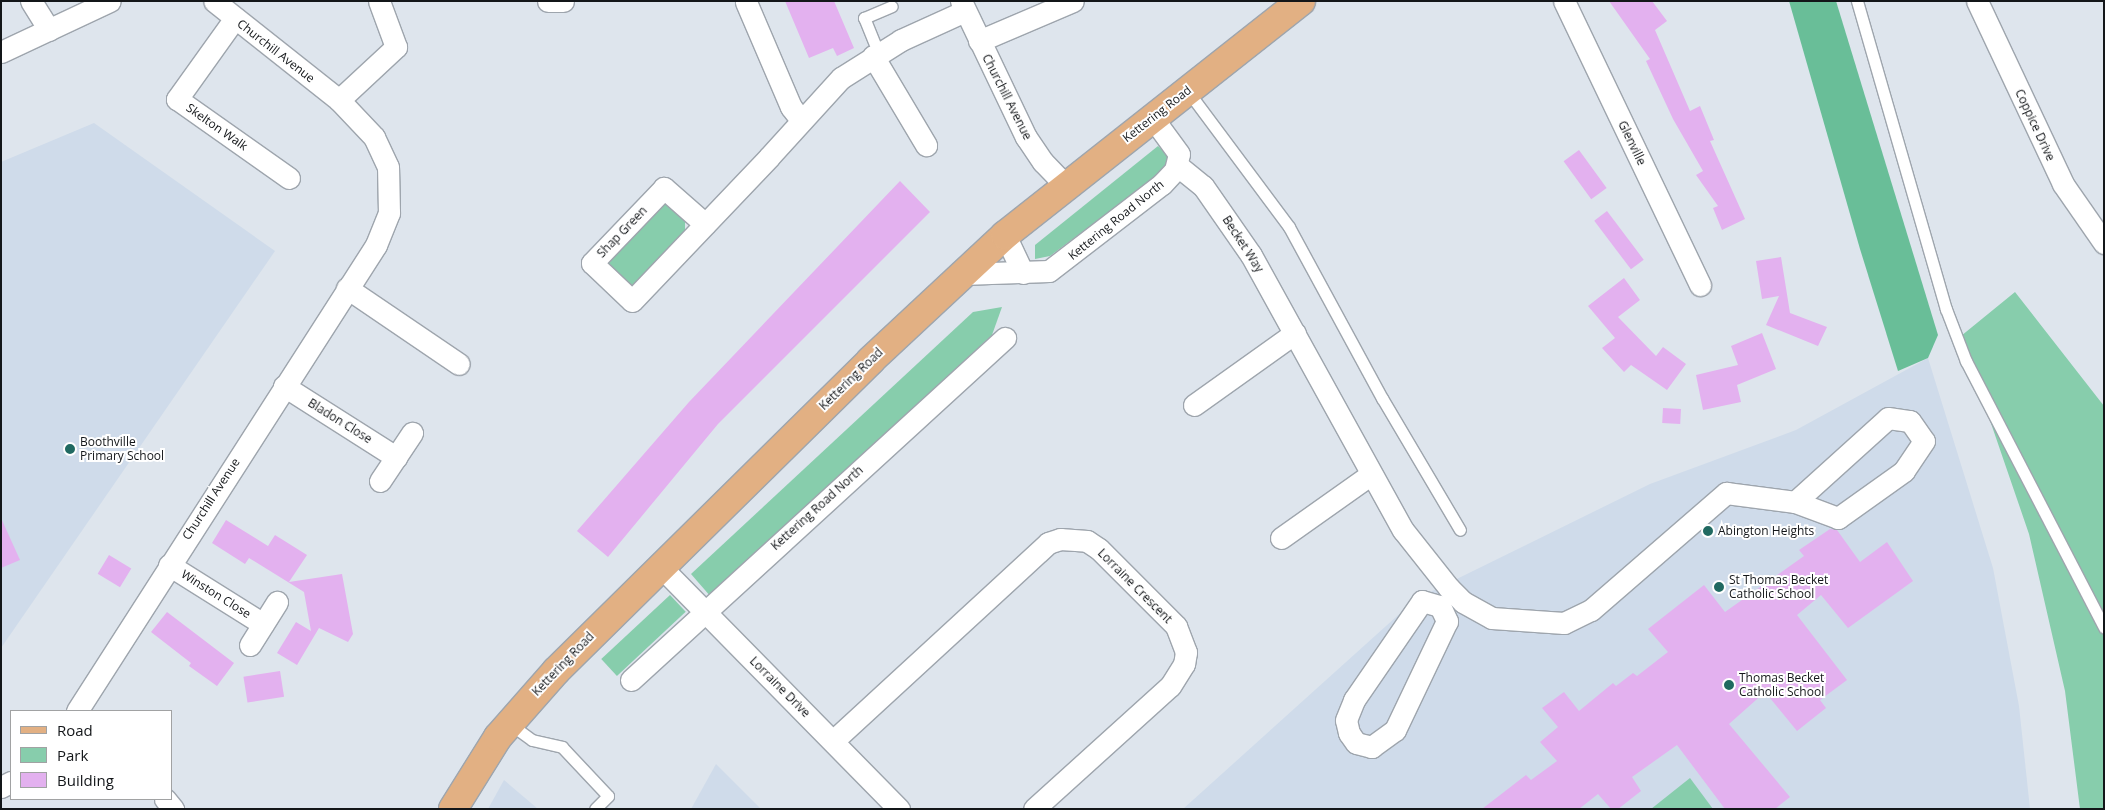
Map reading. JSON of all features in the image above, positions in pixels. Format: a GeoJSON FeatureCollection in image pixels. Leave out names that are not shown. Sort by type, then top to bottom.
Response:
{"type":"FeatureCollection","features":[{"type":"Feature","properties":{"kind":"main road","name":"Kettering Road"},"geometry":{"type":"LineString","coordinates":[[452,809],[509,723],[556,670],[660,566],[962,274],[1065,185],[1301,1]]}},
{"type":"Feature","properties":{"kind":"street"},"geometry":{"type":"LineString","coordinates":[[32,1],[49,30]]}},
{"type":"Feature","properties":{"kind":"street"},"geometry":{"type":"LineString","coordinates":[[1,52],[110,1]]}},
{"type":"Feature","properties":{"kind":"street","name":"Churchill Avenue"},"geometry":{"type":"LineString","coordinates":[[78,710],[347,288],[383,230],[389,213],[391,183],[386,159],[374,137],[339,100],[214,1]]}},
{"type":"Feature","properties":{"kind":"street"},"geometry":{"type":"LineString","coordinates":[[339,100],[396,47],[379,1]]}},
{"type":"Feature","properties":{"kind":"street"},"geometry":{"type":"LineString","coordinates":[[548,1],[563,1]]}},
{"type":"Feature","properties":{"kind":"street"},"geometry":{"type":"LineString","coordinates":[[979,41],[1073,1]]}},
{"type":"Feature","properties":{"kind":"street","name":"Glenville"},"geometry":{"type":"LineString","coordinates":[[1564,1],[1700,285]]}},
{"type":"Feature","properties":{"kind":"street","name":"Coppice Drive"},"geometry":{"type":"LineString","coordinates":[[1977,1],[2063,184],[2104,243]]}},
{"type":"Feature","properties":{"kind":"street"},"geometry":{"type":"LineString","coordinates":[[746,2],[791,107],[801,120]]}},
{"type":"Feature","properties":{"kind":"street","name":"Churchill Avenue"},"geometry":{"type":"LineString","coordinates":[[963,6],[1026,137],[1043,162],[1065,185]]}},
{"type":"Feature","properties":{"kind":"street","name":"Shap Green"},"geometry":{"type":"LineString","coordinates":[[705,224],[664,188],[592,263],[632,301],[705,224],[841,78],[876,54],[963,6]]}},
{"type":"Feature","properties":{"kind":"street","name":"Skelton Walk"},"geometry":{"type":"LineString","coordinates":[[235,18],[177,99],[289,178]]}},
{"type":"Feature","properties":{"kind":"street"},"geometry":{"type":"LineString","coordinates":[[876,54],[926,145]]}},
{"type":"Feature","properties":{"kind":"street"},"geometry":{"type":"LineString","coordinates":[[1152,117],[1177,148],[1178,166]]}},
{"type":"Feature","properties":{"kind":"street","name":"Kettering Road North"},"geometry":{"type":"LineString","coordinates":[[962,274],[1043,273],[1055,268],[1166,180],[1178,166]]}},
{"type":"Feature","properties":{"kind":"street","name":"Becket Way"},"geometry":{"type":"LineString","coordinates":[[1178,166],[1197,179],[1255,262],[1370,475],[1403,530],[1450,599]]}},
{"type":"Feature","properties":{"kind":"street"},"geometry":{"type":"LineString","coordinates":[[1005,235],[1023,273]]}},
{"type":"Feature","properties":{"kind":"street"},"geometry":{"type":"LineString","coordinates":[[347,288],[459,364]]}},
{"type":"Feature","properties":{"kind":"street"},"geometry":{"type":"LineString","coordinates":[[1194,405],[1295,333]]}},
{"type":"Feature","properties":{"kind":"street","name":"Kettering Road North"},"geometry":{"type":"LineString","coordinates":[[631,680],[703,611],[1005,338]]}},
{"type":"Feature","properties":{"kind":"street","name":"Bladon Close"},"geometry":{"type":"LineString","coordinates":[[284,386],[396,457]]}},
{"type":"Feature","properties":{"kind":"street"},"geometry":{"type":"LineString","coordinates":[[1450,599],[1447,621],[1395,730],[1372,747],[1356,743],[1349,733],[1346,720],[1354,700],[1422,601],[1450,599],[1492,618],[1564,623],[1591,610],[1726,493],[1795,502],[1838,518],[1904,470],[1924,442],[1910,421],[1888,418],[1795,502]]}},
{"type":"Feature","properties":{"kind":"street"},"geometry":{"type":"LineString","coordinates":[[380,482],[412,433]]}},
{"type":"Feature","properties":{"kind":"street"},"geometry":{"type":"LineString","coordinates":[[1281,538],[1370,475]]}},
{"type":"Feature","properties":{"kind":"street","name":"Lorraine Crescent"},"geometry":{"type":"LineString","coordinates":[[833,741],[1048,544],[1060,539],[1087,541],[1099,549],[1176,626],[1186,652],[1184,664],[1170,686],[1034,809]]}},
{"type":"Feature","properties":{"kind":"street","name":"Winston Close"},"geometry":{"type":"LineString","coordinates":[[169,565],[263,624]]}},
{"type":"Feature","properties":{"kind":"street","name":"Lorraine Drive"},"geometry":{"type":"LineString","coordinates":[[660,566],[899,809]]}},
{"type":"Feature","properties":{"kind":"street","name":"Winston Close"},"geometry":{"type":"LineString","coordinates":[[250,644],[277,602]]}},
{"type":"Feature","properties":{"kind":"lane"},"geometry":{"type":"LineString","coordinates":[[1857,1],[1946,309],[1966,361],[2104,627]]}},
{"type":"Feature","properties":{"kind":"lane"},"geometry":{"type":"LineString","coordinates":[[876,54],[864,18],[892,6]]}},
{"type":"Feature","properties":{"kind":"lane"},"geometry":{"type":"LineString","coordinates":[[1187,90],[1289,227],[1460,530]]}},
{"type":"Feature","properties":{"kind":"lane"},"geometry":{"type":"LineString","coordinates":[[509,723],[532,740],[562,747],[608,796],[595,809]]}},
{"type":"Feature","properties":{"kind":"shaded area","name":"Boothville Primary School"},"geometry":{"type":"Polygon","coordinates":[[[94,123],[275,251],[1,648],[1,162],[94,123]]]}},
{"type":"Feature","properties":{"kind":"shaded area","name":"St Thomas Becket Catholic School"},"geometry":{"type":"Polygon","coordinates":[[[1928,358],[1993,568],[2019,706],[2030,809],[1183,809],[1416,599],[1650,484],[1796,430],[1928,358]]]}},
{"type":"Feature","properties":{"kind":"shaded area"},"geometry":{"type":"Polygon","coordinates":[[[716,764],[761,809],[691,809],[716,764]]]}},
{"type":"Feature","properties":{"kind":"shaded area"},"geometry":{"type":"Polygon","coordinates":[[[504,780],[538,809],[488,809],[504,780]]]}},
{"type":"Feature","properties":{"kind":"green space"},"geometry":{"type":"Polygon","coordinates":[[[1789,1],[1836,1],[1938,335],[1928,358],[1898,371],[1860,249],[1789,1]]]}},
{"type":"Feature","properties":{"kind":"green space"},"geometry":{"type":"Polygon","coordinates":[[[1158,146],[1176,162],[1050,256],[1035,259],[1035,245],[1158,146]]]}},
{"type":"Feature","properties":{"kind":"green space"},"geometry":{"type":"Polygon","coordinates":[[[660,202],[667,203],[685,219],[685,232],[633,285],[619,284],[606,261],[660,202]]]}},
{"type":"Feature","properties":{"kind":"green space"},"geometry":{"type":"Polygon","coordinates":[[[2015,292],[2104,406],[2104,809],[2080,809],[2065,691],[2029,534],[1961,336],[2015,292]]]}},
{"type":"Feature","properties":{"kind":"green space"},"geometry":{"type":"Polygon","coordinates":[[[1002,307],[992,335],[711,597],[691,574],[973,312],[1002,307]]]}},
{"type":"Feature","properties":{"kind":"green space"},"geometry":{"type":"Polygon","coordinates":[[[670,595],[686,612],[617,676],[601,659],[670,595]]]}},
{"type":"Feature","properties":{"kind":"green space"},"geometry":{"type":"Polygon","coordinates":[[[1690,778],[1713,809],[1651,809],[1690,778]]]}},
{"type":"Feature","properties":{"kind":"building"},"geometry":{"type":"Polygon","coordinates":[[[785,1],[834,1],[854,48],[837,56],[833,48],[809,58],[785,1]]]}},
{"type":"Feature","properties":{"kind":"building"},"geometry":{"type":"Polygon","coordinates":[[[1609,1],[1652,1],[1667,21],[1655,30],[1690,111],[1700,106],[1714,140],[1710,141],[1745,219],[1722,230],[1713,208],[1718,206],[1696,175],[1703,171],[1673,119],[1646,61],[1650,59],[1609,1]]]}},
{"type":"Feature","properties":{"kind":"building"},"geometry":{"type":"Polygon","coordinates":[[[1579,150],[1607,188],[1591,199],[1564,161],[1579,150]]]}},
{"type":"Feature","properties":{"kind":"building"},"geometry":{"type":"Polygon","coordinates":[[[900,181],[930,212],[718,424],[608,557],[577,531],[689,402],[900,181]]]}},
{"type":"Feature","properties":{"kind":"building"},"geometry":{"type":"Polygon","coordinates":[[[1607,211],[1644,260],[1631,269],[1594,221],[1607,211]]]}},
{"type":"Feature","properties":{"kind":"building"},"geometry":{"type":"Polygon","coordinates":[[[1781,257],[1790,313],[1827,327],[1818,346],[1766,325],[1779,296],[1762,299],[1756,261],[1781,257]]]}},
{"type":"Feature","properties":{"kind":"building"},"geometry":{"type":"Polygon","coordinates":[[[1624,278],[1640,300],[1618,317],[1656,356],[1663,347],[1686,364],[1667,390],[1631,365],[1624,372],[1602,348],[1615,338],[1588,306],[1624,278]]]}},
{"type":"Feature","properties":{"kind":"building"},"geometry":{"type":"Polygon","coordinates":[[[1762,333],[1776,369],[1737,385],[1741,402],[1703,410],[1696,375],[1738,365],[1731,346],[1762,333]]]}},
{"type":"Feature","properties":{"kind":"building"},"geometry":{"type":"Polygon","coordinates":[[[1663,408],[1681,409],[1680,424],[1662,423],[1663,408]]]}},
{"type":"Feature","properties":{"kind":"building"},"geometry":{"type":"Polygon","coordinates":[[[1,518],[20,560],[1,568],[1,518]]]}},
{"type":"Feature","properties":{"kind":"building"},"geometry":{"type":"Polygon","coordinates":[[[226,520],[268,546],[275,535],[307,555],[289,582],[342,574],[353,634],[348,642],[319,628],[297,665],[277,653],[296,622],[311,631],[304,592],[249,558],[245,564],[212,543],[226,520]]]}},
{"type":"Feature","properties":{"kind":"building","name":"Thomas Becket Catholic School"},"geometry":{"type":"Polygon","coordinates":[[[1830,529],[1837,530],[1860,562],[1887,542],[1913,581],[1848,628],[1821,595],[1797,615],[1847,680],[1820,700],[1826,708],[1797,731],[1765,692],[1729,724],[1790,797],[1775,809],[1725,809],[1677,745],[1632,777],[1641,791],[1618,809],[1611,809],[1598,794],[1579,809],[1482,809],[1526,775],[1531,780],[1557,761],[1540,742],[1558,727],[1542,708],[1564,692],[1579,711],[1613,683],[1616,686],[1633,673],[1637,676],[1668,652],[1648,629],[1704,585],[1725,612],[1804,556],[1799,550],[1830,529]]]}},
{"type":"Feature","properties":{"kind":"building"},"geometry":{"type":"Polygon","coordinates":[[[109,555],[131,568],[120,587],[98,574],[109,555]]]}},
{"type":"Feature","properties":{"kind":"building"},"geometry":{"type":"Polygon","coordinates":[[[167,612],[234,663],[217,686],[189,666],[191,663],[151,632],[167,612]]]}},
{"type":"Feature","properties":{"kind":"building"},"geometry":{"type":"Polygon","coordinates":[[[280,671],[284,697],[248,702],[243,677],[280,671]]]}},
{"type":"Feature","properties":{"kind":"place","name":"Boothville Primary School"},"geometry":{"type":"Point","coordinates":[70,449]}},
{"type":"Feature","properties":{"kind":"place","name":"Abington Heights"},"geometry":{"type":"Point","coordinates":[1708,531]}},
{"type":"Feature","properties":{"kind":"place","name":"St Thomas Becket Catholic School"},"geometry":{"type":"Point","coordinates":[1719,587]}},
{"type":"Feature","properties":{"kind":"place","name":"Thomas Becket Catholic School"},"geometry":{"type":"Point","coordinates":[1729,685]}}]}
